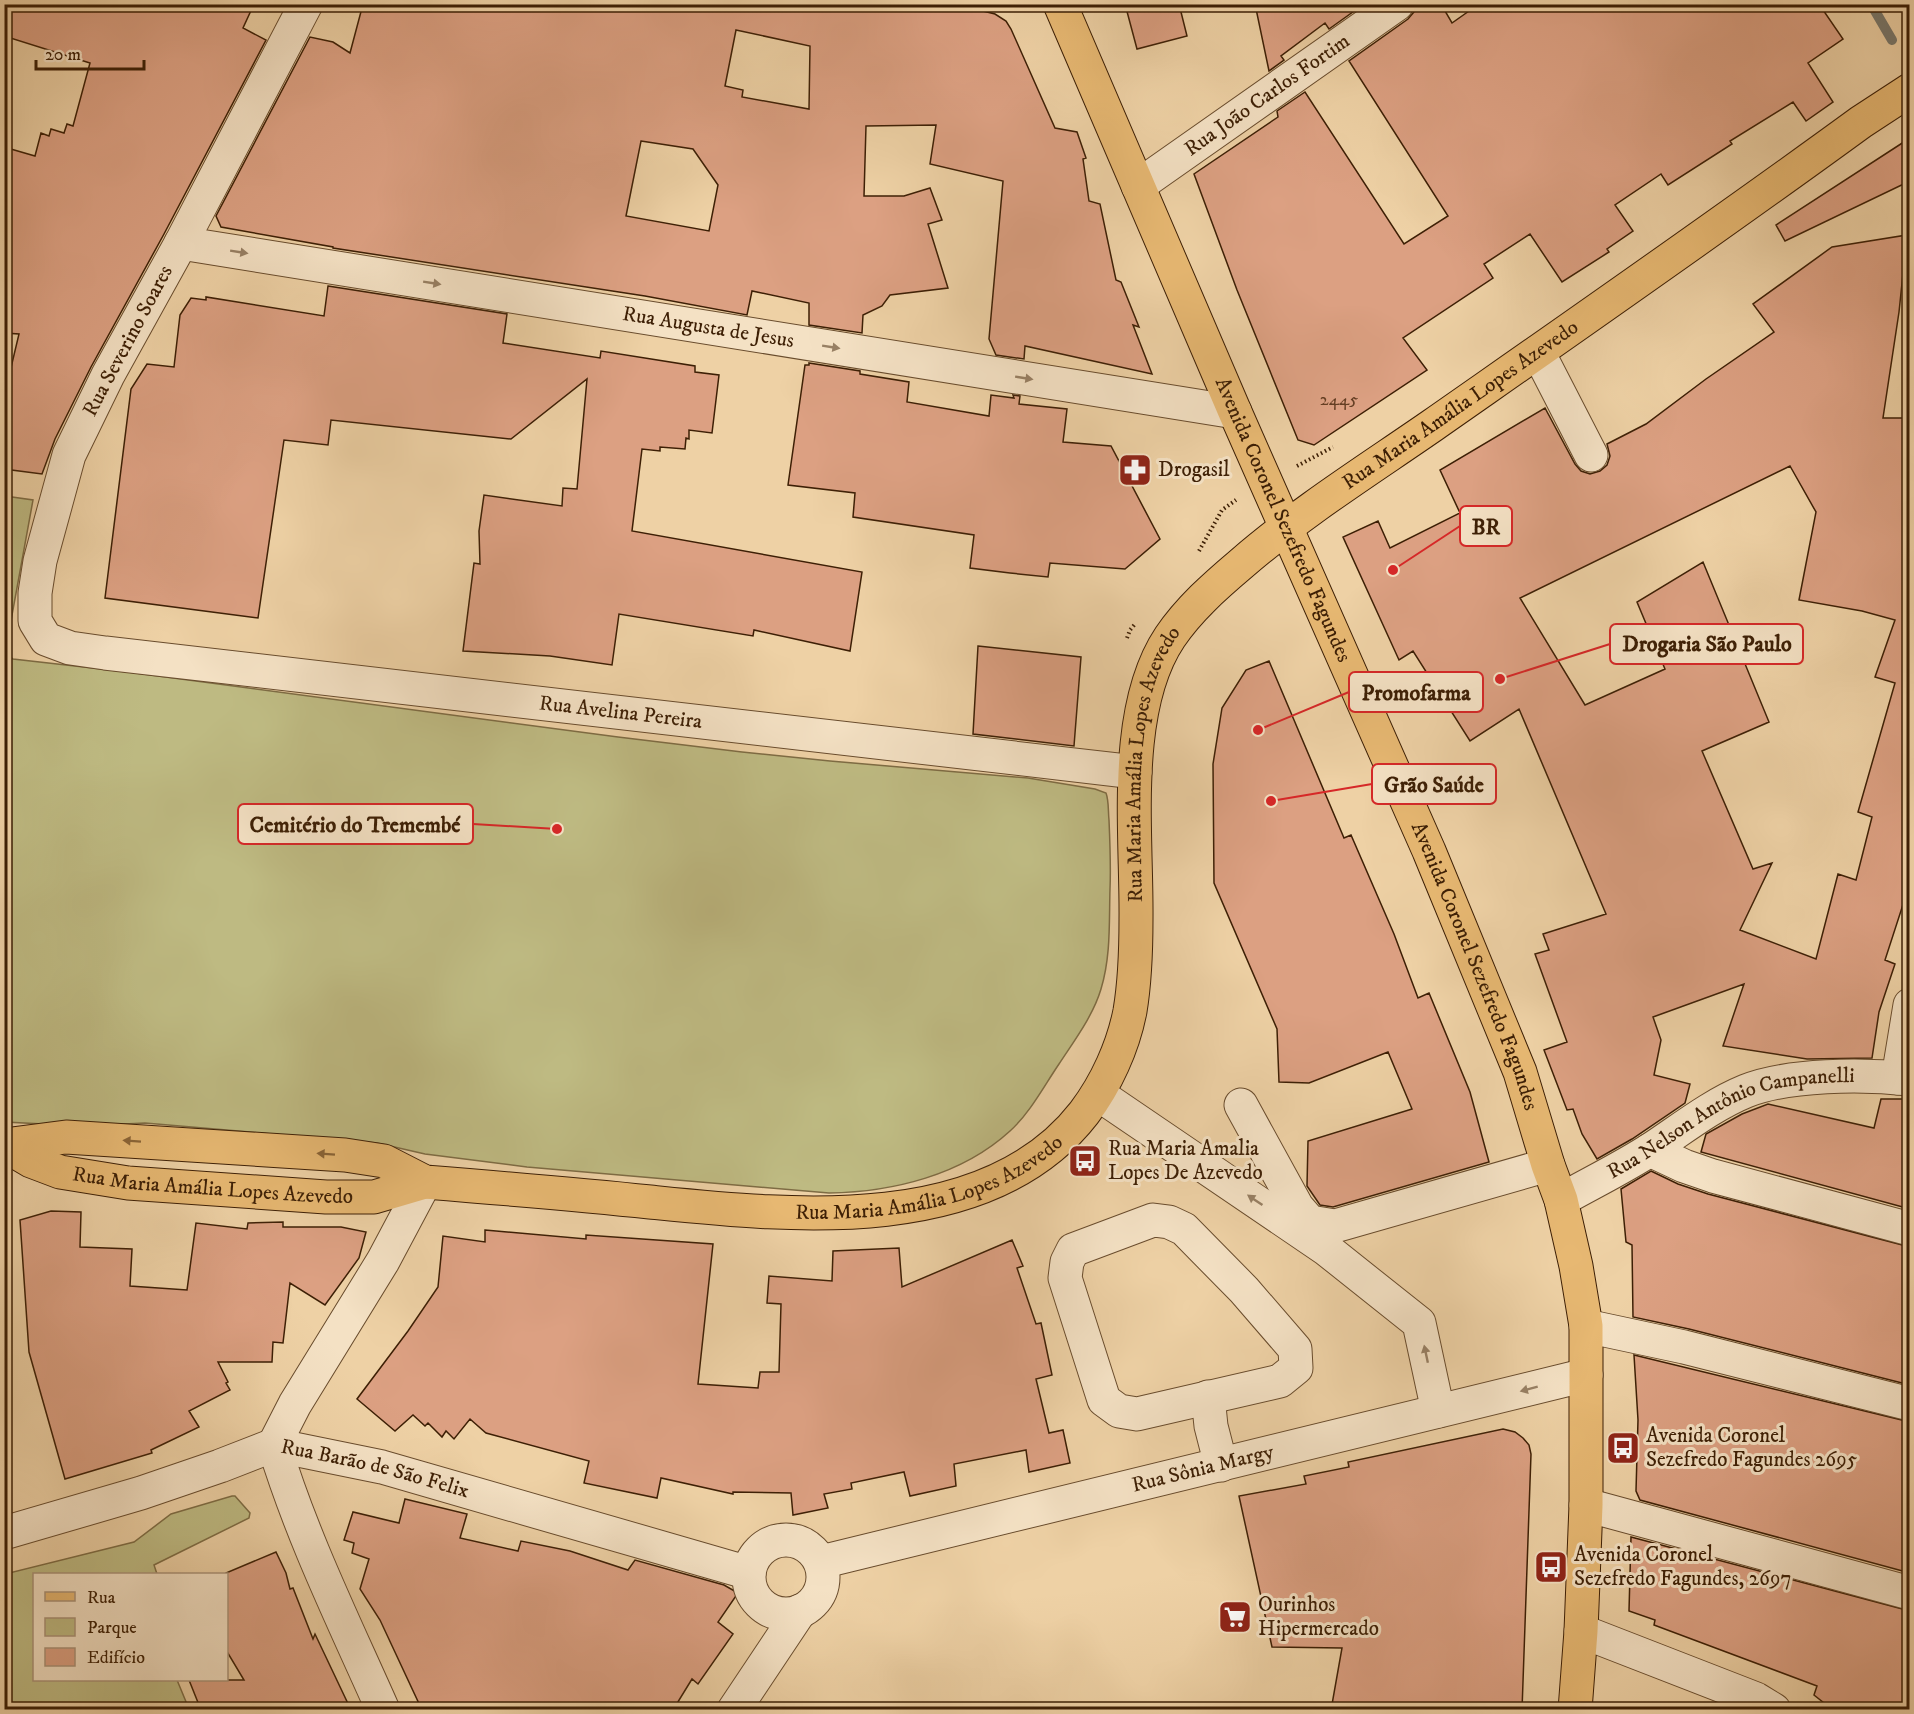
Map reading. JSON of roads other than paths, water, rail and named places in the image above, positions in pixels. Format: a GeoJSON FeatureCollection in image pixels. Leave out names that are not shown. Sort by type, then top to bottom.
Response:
{"type":"FeatureCollection","features":[{"type":"Feature","properties":{"kind":"main road","name":"Avenida Coronel Sezefredo Fagundes"},"geometry":{"type":"LineString","coordinates":[[1060,4],[1235,412],[1429,851],[1515,1060],[1561,1200],[1576,1266],[1586,1326],[1586,1505],[1575,1710]]}},
{"type":"Feature","properties":{"kind":"main road","name":"Rua Maria Amália Lopes Azevedo"},"geometry":{"type":"LineString","coordinates":[[4,1145],[31,1161],[60,1172],[128,1183],[326,1197],[374,1197],[425,1182],[736,1210],[847,1212],[918,1205],[986,1187],[1031,1163],[1069,1132],[1098,1094],[1113,1064],[1129,1015],[1135,969],[1136,772],[1139,722],[1148,679],[1169,638],[1197,603],[1286,526],[1861,122],[1910,90]]}},
{"type":"Feature","properties":{"kind":"main road","name":"Rua Maria Amália Lopes Azevedo"},"geometry":{"type":"LineString","coordinates":[[4,1145],[66,1137],[345,1155],[384,1161],[425,1182]]}},
{"type":"Feature","properties":{"kind":"street","name":"Rua Severino Soares"},"geometry":{"type":"LineString","coordinates":[[105,653],[70,648],[46,639],[35,621],[35,592],[53,509],[74,444],[108,375],[181,243],[306,4]]}},
{"type":"Feature","properties":{"kind":"street","name":"Rua João Carlos Fortim"},"geometry":{"type":"LineString","coordinates":[[1138,186],[1396,4]]}},
{"type":"Feature","properties":{"kind":"street","name":"Rua Augusta de Jesus"},"geometry":{"type":"LineString","coordinates":[[181,243],[1235,412]]}},
{"type":"Feature","properties":{"kind":"street"},"geometry":{"type":"LineString","coordinates":[[1538,351],[1591,455]]}},
{"type":"Feature","properties":{"kind":"street","name":"Rua Avelina Pereira"},"geometry":{"type":"LineString","coordinates":[[105,653],[1136,772]]}},
{"type":"Feature","properties":{"kind":"street"},"geometry":{"type":"LineString","coordinates":[[1904,1078],[1910,1005]]}},
{"type":"Feature","properties":{"kind":"street","name":"Rua Nelson Antônio Campanelli"},"geometry":{"type":"LineString","coordinates":[[1561,1200],[1650,1150],[1711,1109],[1746,1091],[1819,1078],[1904,1078]]}},
{"type":"Feature","properties":{"kind":"street"},"geometry":{"type":"LineString","coordinates":[[1098,1094],[1326,1249],[1419,1323],[1438,1411]]}},
{"type":"Feature","properties":{"kind":"street"},"geometry":{"type":"LineString","coordinates":[[1241,1105],[1297,1207],[1310,1222],[1335,1226],[1548,1165]]}},
{"type":"Feature","properties":{"kind":"street"},"geometry":{"type":"LineString","coordinates":[[1650,1150],[1684,1166],[1713,1176],[1910,1229]]}},
{"type":"Feature","properties":{"kind":"street"},"geometry":{"type":"LineString","coordinates":[[383,1710],[318,1568],[289,1494],[274,1445],[295,1404],[373,1279],[425,1182]]}},
{"type":"Feature","properties":{"kind":"street"},"geometry":{"type":"LineString","coordinates":[[1153,1220],[1169,1222],[1184,1229],[1191,1236],[1244,1290],[1295,1349],[1296,1368],[1280,1381],[1208,1397],[1137,1414],[1119,1412],[1104,1400],[1065,1278],[1067,1263],[1074,1250],[1153,1220]]}},
{"type":"Feature","properties":{"kind":"street"},"geometry":{"type":"LineString","coordinates":[[1586,1326],[1684,1347],[1910,1404]]}},
{"type":"Feature","properties":{"kind":"street","name":"Rua Sônia Margy"},"geometry":{"type":"LineString","coordinates":[[820,1562],[1586,1375]]}},
{"type":"Feature","properties":{"kind":"street"},"geometry":{"type":"LineString","coordinates":[[1208,1397],[1211,1425],[1221,1465]]}},
{"type":"Feature","properties":{"kind":"street","name":"Rua Barão de São Felix"},"geometry":{"type":"LineString","coordinates":[[4,1533],[141,1493],[274,1445],[382,1467],[749,1573]]}},
{"type":"Feature","properties":{"kind":"street"},"geometry":{"type":"LineString","coordinates":[[1586,1505],[1910,1593]]}},
{"type":"Feature","properties":{"kind":"street"},"geometry":{"type":"LineString","coordinates":[[794,1540],[814,1552],[820,1562],[824,1573],[822,1586],[818,1597],[810,1606],[787,1614],[774,1612],[755,1597],[750,1585],[749,1573],[752,1561],[760,1550],[771,1543],[794,1540]]}},
{"type":"Feature","properties":{"kind":"street"},"geometry":{"type":"LineString","coordinates":[[734,1710],[800,1611]]}},
{"type":"Feature","properties":{"kind":"street"},"geometry":{"type":"LineString","coordinates":[[1581,1631],[1756,1699],[1774,1710]]}},
{"type":"Feature","properties":{"kind":"waterway"},"geometry":{"type":"LineString","coordinates":[[1871,4],[1892,40]]}},
{"type":"Feature","properties":{"kind":"place","name":"Drogasil"},"geometry":{"type":"Point","coordinates":[1135,470]}},
{"type":"Feature","properties":{"kind":"place","name":"BR"},"geometry":{"type":"Point","coordinates":[1393,570]}},
{"type":"Feature","properties":{"kind":"place","name":"Drogaria São Paulo"},"geometry":{"type":"Point","coordinates":[1500,679]}},
{"type":"Feature","properties":{"kind":"place","name":"Promofarma"},"geometry":{"type":"Point","coordinates":[1258,730]}},
{"type":"Feature","properties":{"kind":"place","name":"Grão Saúde"},"geometry":{"type":"Point","coordinates":[1271,801]}},
{"type":"Feature","properties":{"kind":"place","name":"Cemitério do Tremembé"},"geometry":{"type":"Point","coordinates":[557,829]}},
{"type":"Feature","properties":{"kind":"place","name":"Rua Maria Amalia Lopes De Azevedo"},"geometry":{"type":"Point","coordinates":[1085,1161]}},
{"type":"Feature","properties":{"kind":"place","name":"Avenida Coronel Sezefredo Fagundes 2695"},"geometry":{"type":"Point","coordinates":[1623,1448]}},
{"type":"Feature","properties":{"kind":"place","name":"Avenida Coronel Sezefredo Fagundes, 2697"},"geometry":{"type":"Point","coordinates":[1551,1567]}},
{"type":"Feature","properties":{"kind":"place","name":"Ourinhos Hipermercado"},"geometry":{"type":"Point","coordinates":[1235,1617]}}]}
